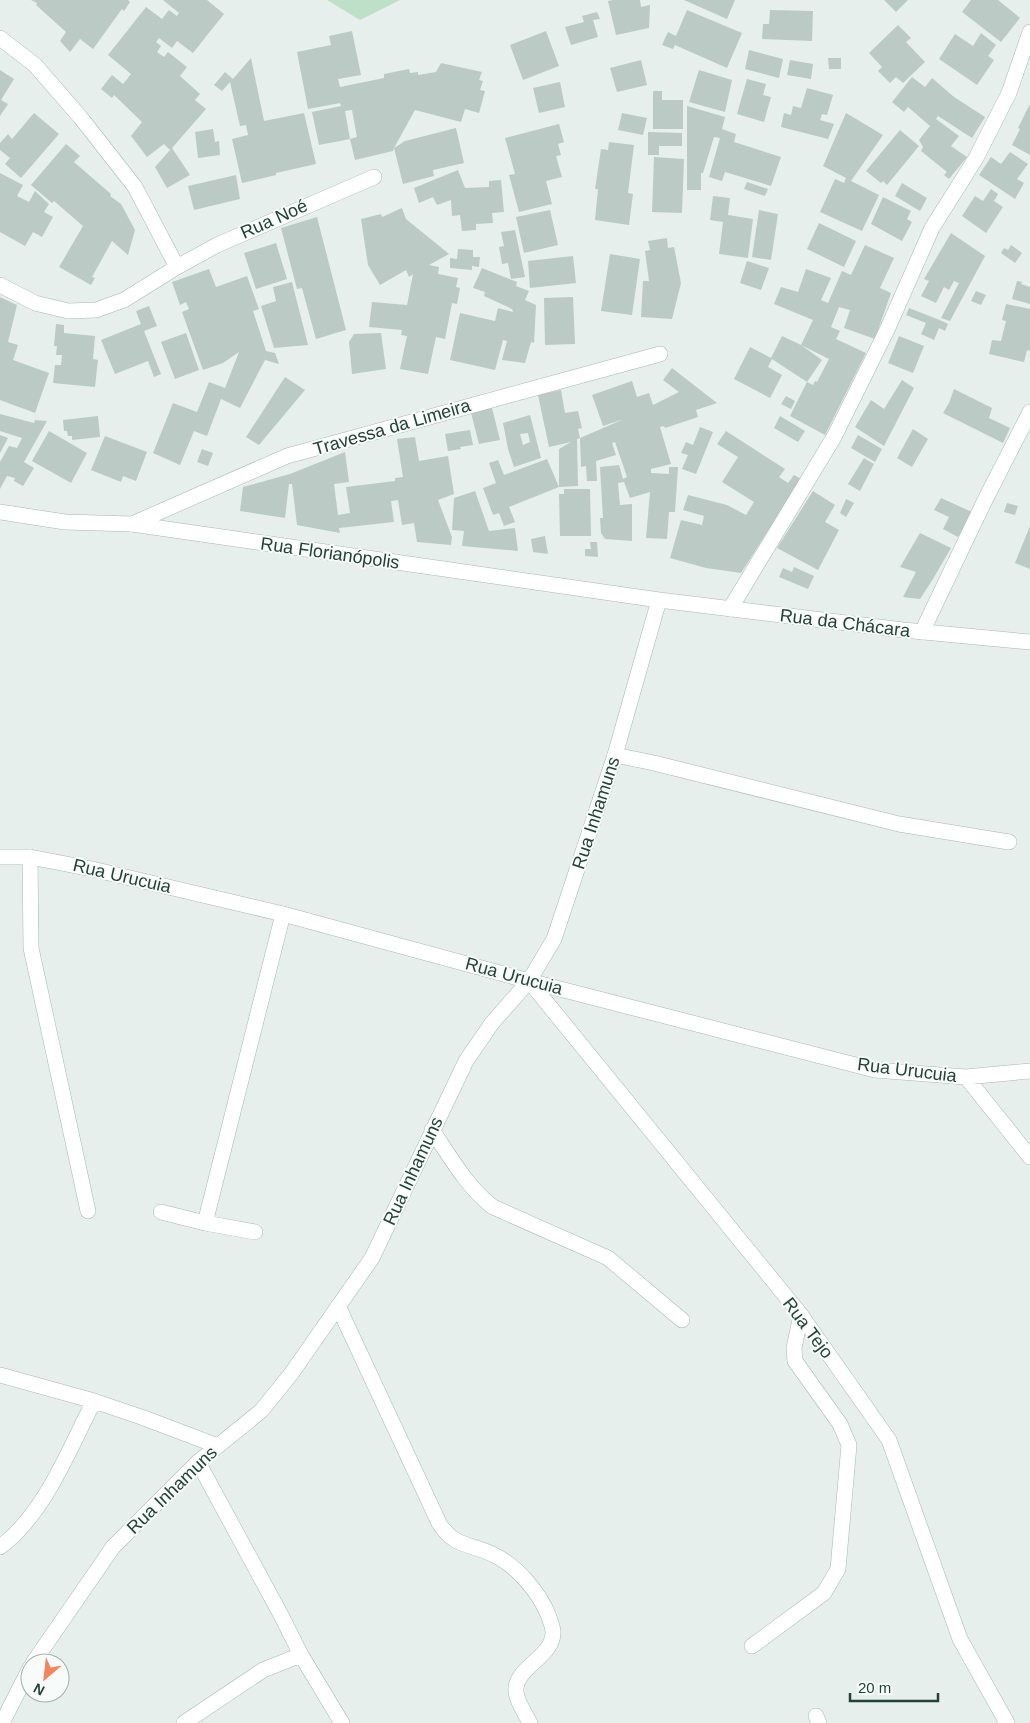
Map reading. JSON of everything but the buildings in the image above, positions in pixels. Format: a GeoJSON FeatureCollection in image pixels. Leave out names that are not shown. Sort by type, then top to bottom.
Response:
{"type":"FeatureCollection","features":[{"type":"Feature","properties":{"kind":"street"},"geometry":{"type":"LineString","coordinates":[[730,609],[834,437],[887,330],[932,228],[976,158],[1009,93],[1030,32]]}},
{"type":"Feature","properties":{"kind":"street"},"geometry":{"type":"LineString","coordinates":[[0,38],[35,65],[135,187],[178,267]]}},
{"type":"Feature","properties":{"kind":"street","name":"Rua Noé"},"geometry":{"type":"LineString","coordinates":[[0,285],[35,303],[68,311],[96,310],[124,300],[217,245],[374,177]]}},
{"type":"Feature","properties":{"kind":"street","name":"Travessa da Limeira"},"geometry":{"type":"LineString","coordinates":[[132,524],[287,456],[660,354]]}},
{"type":"Feature","properties":{"kind":"street"},"geometry":{"type":"LineString","coordinates":[[922,632],[1030,412]]}},
{"type":"Feature","properties":{"kind":"street","name":"Rua Florianópolis"},"geometry":{"type":"LineString","coordinates":[[0,512],[65,522],[132,524],[660,600]]}},
{"type":"Feature","properties":{"kind":"street","name":"Rua da Chácara"},"geometry":{"type":"LineString","coordinates":[[660,600],[922,632],[1030,642]]}},
{"type":"Feature","properties":{"kind":"street","name":"Rua Inhamuns"},"geometry":{"type":"LineString","coordinates":[[40,1653],[113,1548],[198,1462],[261,1411],[291,1374],[372,1258],[466,1061],[492,1023],[529,981],[554,939],[615,755],[660,600]]}},
{"type":"Feature","properties":{"kind":"street"},"geometry":{"type":"LineString","coordinates":[[615,755],[900,824],[1009,842]]}},
{"type":"Feature","properties":{"kind":"street"},"geometry":{"type":"LineString","coordinates":[[30,856],[32,948],[88,1212]]}},
{"type":"Feature","properties":{"kind":"street","name":"Rua Urucuia"},"geometry":{"type":"LineString","coordinates":[[0,857],[30,856],[283,914],[529,981],[874,1070],[966,1077],[1030,1071]]}},
{"type":"Feature","properties":{"kind":"street"},"geometry":{"type":"LineString","coordinates":[[205,1223],[283,914]]}},
{"type":"Feature","properties":{"kind":"street","name":"Rua Tejo"},"geometry":{"type":"LineString","coordinates":[[529,981],[801,1315],[889,1440],[960,1639],[1007,1723]]}},
{"type":"Feature","properties":{"kind":"street"},"geometry":{"type":"LineString","coordinates":[[966,1077],[1030,1157]]}},
{"type":"Feature","properties":{"kind":"street"},"geometry":{"type":"LineString","coordinates":[[432,1130],[470,1186],[494,1207],[608,1258],[682,1320]]}},
{"type":"Feature","properties":{"kind":"street"},"geometry":{"type":"LineString","coordinates":[[161,1212],[205,1223],[255,1232]]}},
{"type":"Feature","properties":{"kind":"street"},"geometry":{"type":"LineString","coordinates":[[338,1306],[446,1534],[456,1542],[494,1555],[519,1573],[540,1598],[553,1631],[551,1642],[546,1651],[520,1677],[515,1690],[530,1723]]}},
{"type":"Feature","properties":{"kind":"street"},"geometry":{"type":"LineString","coordinates":[[752,1646],[824,1593],[838,1569],[848,1444],[840,1424],[796,1361],[794,1348],[801,1315]]}},
{"type":"Feature","properties":{"kind":"street"},"geometry":{"type":"LineString","coordinates":[[0,1375],[94,1401],[218,1446]]}},
{"type":"Feature","properties":{"kind":"street"},"geometry":{"type":"LineString","coordinates":[[0,1547],[26,1522],[50,1488],[94,1401]]}},
{"type":"Feature","properties":{"kind":"street"},"geometry":{"type":"LineString","coordinates":[[198,1462],[281,1614],[301,1655],[342,1723]]}},
{"type":"Feature","properties":{"kind":"street"},"geometry":{"type":"LineString","coordinates":[[184,1723],[263,1670],[301,1655]]}},
{"type":"Feature","properties":{"kind":"street"},"geometry":{"type":"LineString","coordinates":[[2,1723],[20,1688]]}},
{"type":"Feature","properties":{"kind":"green space"},"geometry":{"type":"Polygon","coordinates":[[[327,0],[400,0],[360,20],[327,0]]]}}]}
